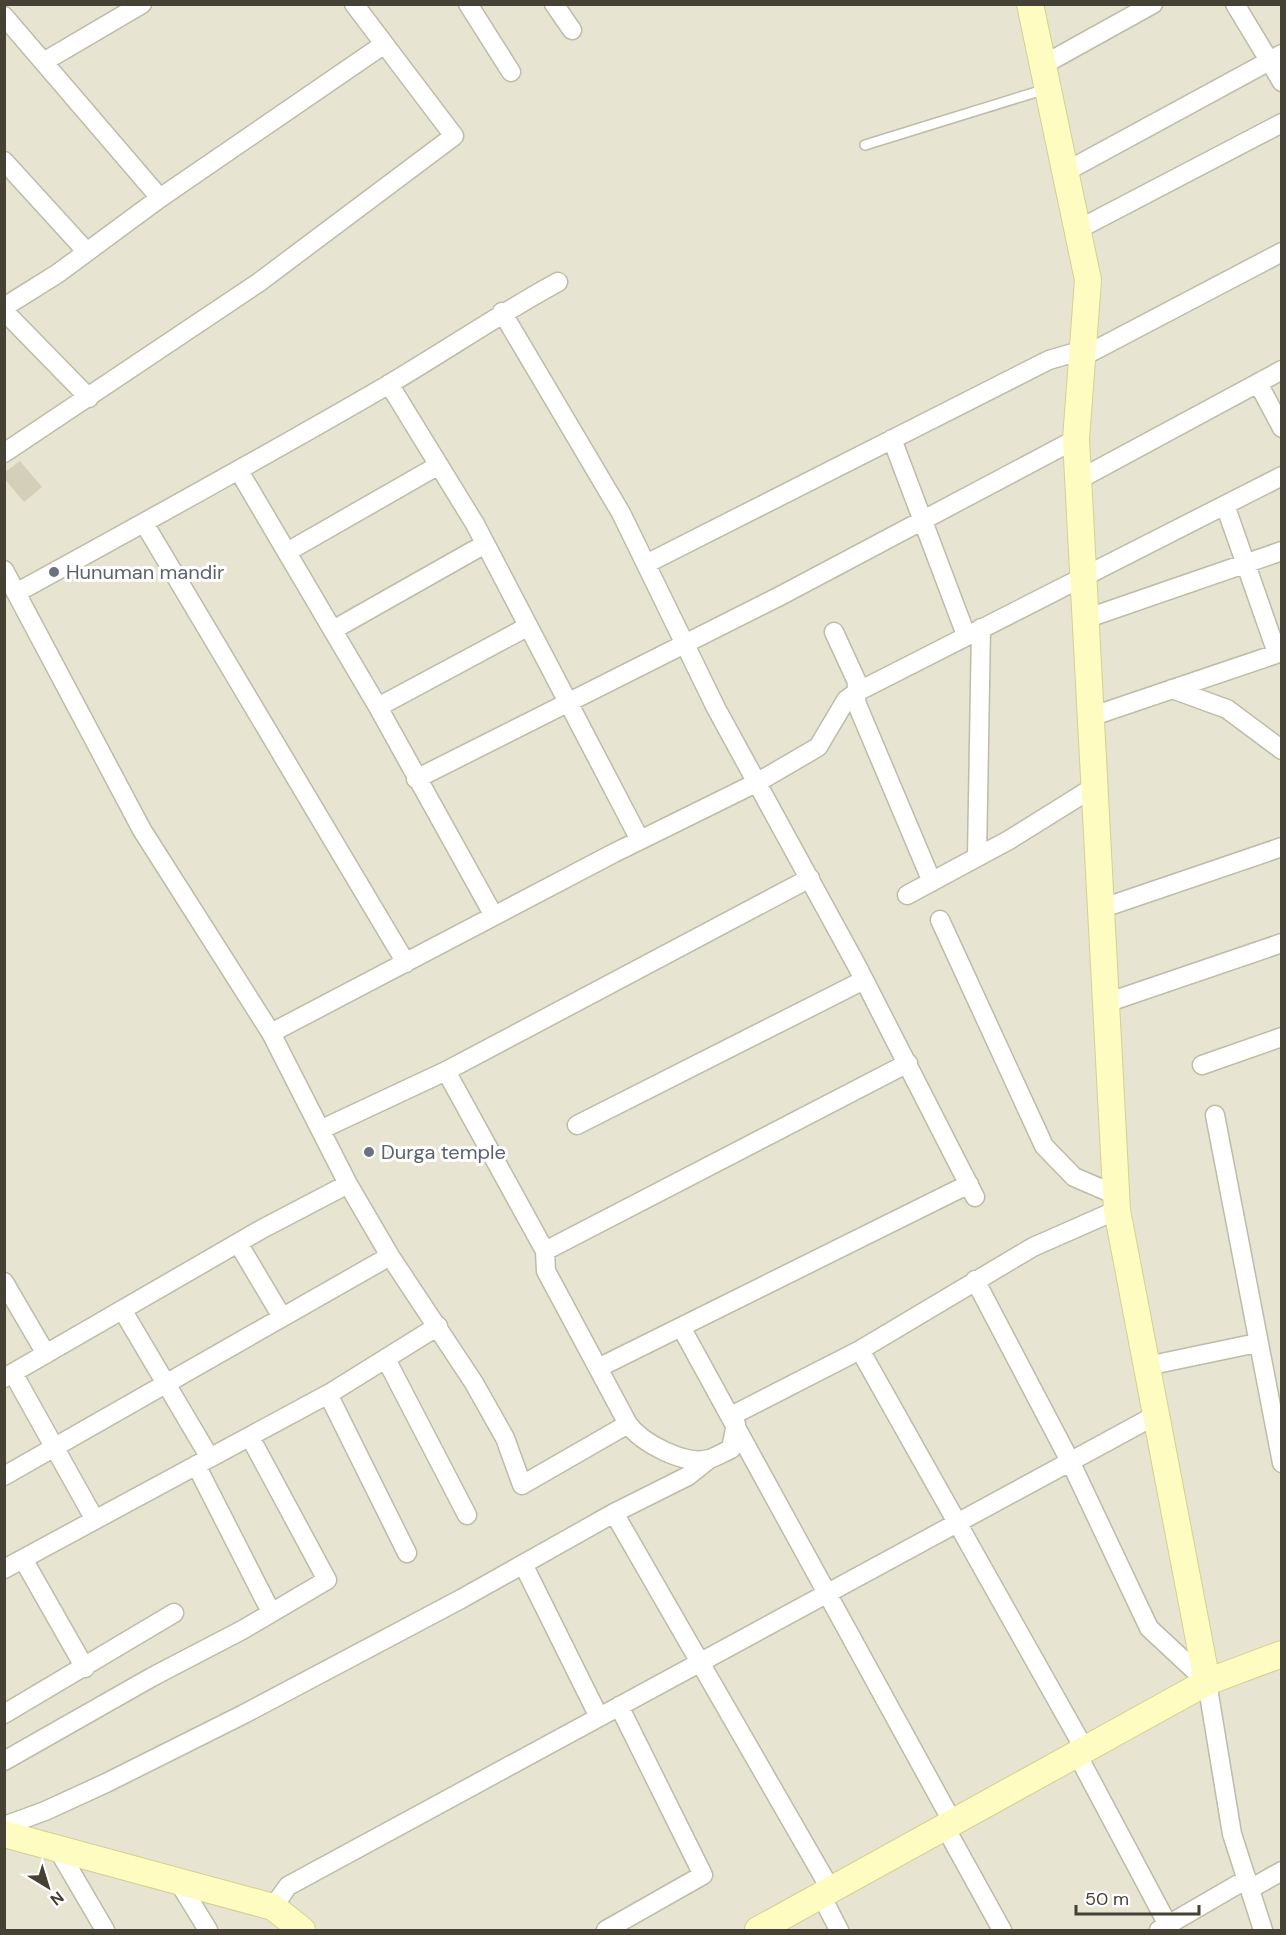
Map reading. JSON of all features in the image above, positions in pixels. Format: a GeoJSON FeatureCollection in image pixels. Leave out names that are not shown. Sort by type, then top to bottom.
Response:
{"type":"FeatureCollection","features":[{"type":"Feature","properties":{"kind":"street"},"geometry":{"type":"LineString","coordinates":[[45,61],[142,4]]}},
{"type":"Feature","properties":{"kind":"street"},"geometry":{"type":"LineString","coordinates":[[4,453],[258,283],[454,136],[354,4]]}},
{"type":"Feature","properties":{"kind":"street"},"geometry":{"type":"LineString","coordinates":[[468,4],[511,72]]}},
{"type":"Feature","properties":{"kind":"street"},"geometry":{"type":"LineString","coordinates":[[554,4],[572,30]]}},
{"type":"Feature","properties":{"kind":"street"},"geometry":{"type":"LineString","coordinates":[[1030,4],[1088,280],[1076,439],[1116,1202],[1207,1682],[1232,1834],[1263,1930]]}},
{"type":"Feature","properties":{"kind":"street"},"geometry":{"type":"LineString","coordinates":[[1045,77],[1153,4]]}},
{"type":"Feature","properties":{"kind":"street"},"geometry":{"type":"LineString","coordinates":[[1235,4],[1275,58],[1281,82]]}},
{"type":"Feature","properties":{"kind":"street"},"geometry":{"type":"LineString","coordinates":[[4,15],[160,198]]}},
{"type":"Feature","properties":{"kind":"street"},"geometry":{"type":"LineString","coordinates":[[89,398],[4,309],[160,198],[383,45]]}},
{"type":"Feature","properties":{"kind":"street"},"geometry":{"type":"LineString","coordinates":[[1065,172],[1275,58]]}},
{"type":"Feature","properties":{"kind":"street"},"geometry":{"type":"LineString","coordinates":[[1077,230],[1281,123]]}},
{"type":"Feature","properties":{"kind":"street"},"geometry":{"type":"LineString","coordinates":[[4,161],[87,252]]}},
{"type":"Feature","properties":{"kind":"street"},"geometry":{"type":"LineString","coordinates":[[646,564],[1048,360],[1082,353],[1281,252]]}},
{"type":"Feature","properties":{"kind":"street"},"geometry":{"type":"LineString","coordinates":[[16,593],[239,471],[389,384],[502,312],[558,282]]}},
{"type":"Feature","properties":{"kind":"street"},"geometry":{"type":"LineString","coordinates":[[502,312],[621,513],[716,708],[864,980],[972,1190],[598,1368]]}},
{"type":"Feature","properties":{"kind":"street"},"geometry":{"type":"LineString","coordinates":[[1078,480],[1281,370]]}},
{"type":"Feature","properties":{"kind":"street"},"geometry":{"type":"LineString","coordinates":[[1258,383],[1281,428]]}},
{"type":"Feature","properties":{"kind":"street"},"geometry":{"type":"LineString","coordinates":[[389,384],[485,544],[640,840]]}},
{"type":"Feature","properties":{"kind":"street"},"geometry":{"type":"LineString","coordinates":[[892,439],[921,521],[973,632],[977,857]]}},
{"type":"Feature","properties":{"kind":"street"},"geometry":{"type":"LineString","coordinates":[[416,780],[686,644],[1076,439]]}},
{"type":"Feature","properties":{"kind":"street"},"geometry":{"type":"LineString","coordinates":[[287,552],[439,465]]}},
{"type":"Feature","properties":{"kind":"street"},"geometry":{"type":"LineString","coordinates":[[239,471],[378,707],[416,780],[494,916]]}},
{"type":"Feature","properties":{"kind":"street"},"geometry":{"type":"LineString","coordinates":[[271,1033],[640,840],[758,782],[818,747],[846,699],[857,692],[1083,579],[1281,476]]}},
{"type":"Feature","properties":{"kind":"street"},"geometry":{"type":"LineString","coordinates":[[1090,717],[1279,652],[1225,505]]}},
{"type":"Feature","properties":{"kind":"street"},"geometry":{"type":"LineString","coordinates":[[144,523],[406,963]]}},
{"type":"Feature","properties":{"kind":"street"},"geometry":{"type":"LineString","coordinates":[[333,630],[485,544]]}},
{"type":"Feature","properties":{"kind":"street"},"geometry":{"type":"LineString","coordinates":[[1085,619],[1281,551]]}},
{"type":"Feature","properties":{"kind":"street"},"geometry":{"type":"LineString","coordinates":[[4,570],[142,830],[271,1033],[322,1129],[348,1184],[390,1256],[474,1383],[505,1438],[522,1485],[628,1424]]}},
{"type":"Feature","properties":{"kind":"street"},"geometry":{"type":"LineString","coordinates":[[378,707],[527,627]]}},
{"type":"Feature","properties":{"kind":"street"},"geometry":{"type":"LineString","coordinates":[[834,632],[857,682],[856,702],[932,882]]}},
{"type":"Feature","properties":{"kind":"street"},"geometry":{"type":"LineString","coordinates":[[1172,689],[1227,709],[1281,750]]}},
{"type":"Feature","properties":{"kind":"street"},"geometry":{"type":"LineString","coordinates":[[907,895],[977,857],[1094,787]]}},
{"type":"Feature","properties":{"kind":"street"},"geometry":{"type":"LineString","coordinates":[[1100,909],[1281,847]]}},
{"type":"Feature","properties":{"kind":"street"},"geometry":{"type":"LineString","coordinates":[[322,1129],[446,1071],[810,879]]}},
{"type":"Feature","properties":{"kind":"street"},"geometry":{"type":"LineString","coordinates":[[940,920],[1044,1146],[1074,1177],[1116,1202]]}},
{"type":"Feature","properties":{"kind":"street"},"geometry":{"type":"LineString","coordinates":[[1106,1003],[1281,943]]}},
{"type":"Feature","properties":{"kind":"street"},"geometry":{"type":"LineString","coordinates":[[577,1125],[864,980]]}},
{"type":"Feature","properties":{"kind":"street"},"geometry":{"type":"LineString","coordinates":[[1202,1065],[1281,1036]]}},
{"type":"Feature","properties":{"kind":"street"},"geometry":{"type":"LineString","coordinates":[[545,1251],[908,1063]]}},
{"type":"Feature","properties":{"kind":"street"},"geometry":{"type":"LineString","coordinates":[[446,1071],[545,1251],[546,1271],[634,1433],[670,1455],[708,1460]]}},
{"type":"Feature","properties":{"kind":"street"},"geometry":{"type":"LineString","coordinates":[[1215,1115],[1281,1463]]}},
{"type":"Feature","properties":{"kind":"street"},"geometry":{"type":"LineString","coordinates":[[95,1520],[55,1447],[9,1375],[238,1243],[348,1184]]}},
{"type":"Feature","properties":{"kind":"street"},"geometry":{"type":"LineString","coordinates":[[733,1420],[860,1350],[975,1280],[1116,1202]]}},
{"type":"Feature","properties":{"kind":"street"},"geometry":{"type":"LineString","coordinates":[[238,1243],[282,1317]]}},
{"type":"Feature","properties":{"kind":"street"},"geometry":{"type":"LineString","coordinates":[[4,1476],[390,1256]]}},
{"type":"Feature","properties":{"kind":"street"},"geometry":{"type":"LineString","coordinates":[[975,1280],[1070,1461],[1149,1628],[1207,1682]]}},
{"type":"Feature","properties":{"kind":"street"},"geometry":{"type":"LineString","coordinates":[[4,1282],[46,1354]]}},
{"type":"Feature","properties":{"kind":"street"},"geometry":{"type":"LineString","coordinates":[[123,1311],[166,1383],[271,1612]]}},
{"type":"Feature","properties":{"kind":"street"},"geometry":{"type":"LineString","coordinates":[[4,1569],[328,1394],[438,1326]]}},
{"type":"Feature","properties":{"kind":"street"},"geometry":{"type":"LineString","coordinates":[[681,1327],[826,1593],[1002,1930]]}},
{"type":"Feature","properties":{"kind":"street"},"geometry":{"type":"LineString","coordinates":[[1147,1366],[1257,1343]]}},
{"type":"Feature","properties":{"kind":"street"},"geometry":{"type":"LineString","coordinates":[[860,1350],[1081,1752],[1164,1928],[1248,1884],[1281,1871]]}},
{"type":"Feature","properties":{"kind":"street"},"geometry":{"type":"LineString","coordinates":[[386,1359],[467,1515]]}},
{"type":"Feature","properties":{"kind":"street"},"geometry":{"type":"LineString","coordinates":[[328,1394],[407,1553]]}},
{"type":"Feature","properties":{"kind":"street"},"geometry":{"type":"LineString","coordinates":[[273,1907],[288,1886],[1156,1415]]}},
{"type":"Feature","properties":{"kind":"street"},"geometry":{"type":"LineString","coordinates":[[4,1826],[45,1811],[138,1767],[523,1564],[614,1513],[688,1476],[708,1460],[731,1449],[733,1420]]}},
{"type":"Feature","properties":{"kind":"street"},"geometry":{"type":"LineString","coordinates":[[4,1761],[327,1580],[250,1437]]}},
{"type":"Feature","properties":{"kind":"street"},"geometry":{"type":"LineString","coordinates":[[614,1513],[700,1662],[826,1893],[839,1930]]}},
{"type":"Feature","properties":{"kind":"street"},"geometry":{"type":"LineString","coordinates":[[23,1559],[85,1668]]}},
{"type":"Feature","properties":{"kind":"street"},"geometry":{"type":"LineString","coordinates":[[523,1564],[599,1717]]}},
{"type":"Feature","properties":{"kind":"street"},"geometry":{"type":"LineString","coordinates":[[4,1714],[85,1668],[174,1613]]}},
{"type":"Feature","properties":{"kind":"street"},"geometry":{"type":"LineString","coordinates":[[758,1930],[1207,1682],[1281,1654]]}},
{"type":"Feature","properties":{"kind":"street"},"geometry":{"type":"LineString","coordinates":[[606,1930],[703,1875],[619,1706]]}},
{"type":"Feature","properties":{"kind":"street"},"geometry":{"type":"LineString","coordinates":[[4,1834],[273,1907],[302,1930]]}},
{"type":"Feature","properties":{"kind":"street"},"geometry":{"type":"LineString","coordinates":[[57,1848],[105,1930]]}},
{"type":"Feature","properties":{"kind":"street"},"geometry":{"type":"LineString","coordinates":[[178,1881],[208,1930]]}},
{"type":"Feature","properties":{"kind":"lane"},"geometry":{"type":"LineString","coordinates":[[865,145],[1045,77]]}},
{"type":"Feature","properties":{"kind":"shaded area"},"geometry":{"type":"Polygon","coordinates":[[[5,5],[1281,5],[1281,1930],[5,1930],[5,5]]]}},
{"type":"Feature","properties":{"kind":"building"},"geometry":{"type":"Polygon","coordinates":[[[20,461],[42,487],[24,502],[4,478],[4,473],[20,461]]]}},
{"type":"Feature","properties":{"kind":"place","name":"Hunuman mandir"},"geometry":{"type":"Point","coordinates":[54,572]}},
{"type":"Feature","properties":{"kind":"place","name":"Durga temple"},"geometry":{"type":"Point","coordinates":[369,1152]}}]}
